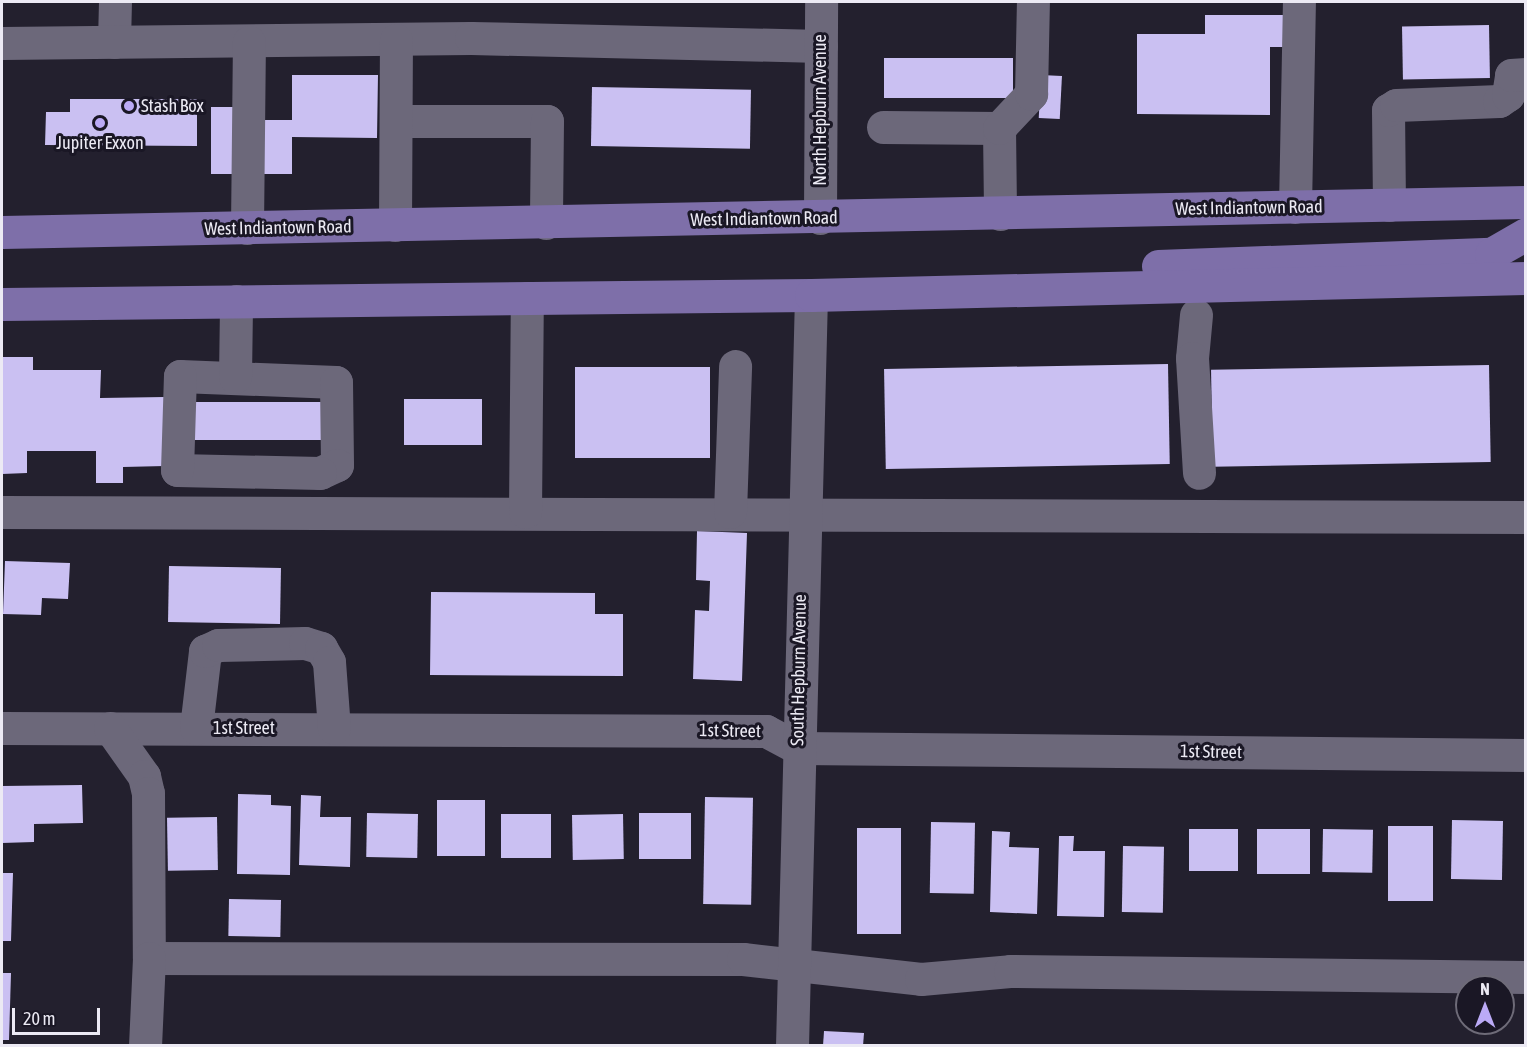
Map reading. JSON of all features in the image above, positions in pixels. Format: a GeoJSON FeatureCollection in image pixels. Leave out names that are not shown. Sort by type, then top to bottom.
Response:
{"type":"FeatureCollection","features":[{"type":"Feature","properties":{"kind":"main road","name":"West Indiantown Road"},"geometry":{"type":"LineString","coordinates":[[2,232],[820,218],[1526,201]]}},
{"type":"Feature","properties":{"kind":"main road"},"geometry":{"type":"LineString","coordinates":[[1024,290],[1088,270],[1267,258],[1491,254],[1526,234]]}},
{"type":"Feature","properties":{"kind":"main road"},"geometry":{"type":"LineString","coordinates":[[2,304],[811,295],[1526,278]]}},
{"type":"Feature","properties":{"kind":"street"},"geometry":{"type":"LineString","coordinates":[[114,42],[115,2]]}},
{"type":"Feature","properties":{"kind":"street","name":"North Hepburn Avenue"},"geometry":{"type":"LineString","coordinates":[[820,2],[820,218]]}},
{"type":"Feature","properties":{"kind":"street"},"geometry":{"type":"LineString","coordinates":[[1000,214],[999,128],[1031,94],[1033,2]]}},
{"type":"Feature","properties":{"kind":"street"},"geometry":{"type":"LineString","coordinates":[[1295,207],[1299,2]]}},
{"type":"Feature","properties":{"kind":"street"},"geometry":{"type":"LineString","coordinates":[[2,43],[396,40],[820,46]]}},
{"type":"Feature","properties":{"kind":"street"},"geometry":{"type":"LineString","coordinates":[[395,225],[396,40]]}},
{"type":"Feature","properties":{"kind":"street"},"geometry":{"type":"LineString","coordinates":[[247,228],[249,42]]}},
{"type":"Feature","properties":{"kind":"street"},"geometry":{"type":"LineString","coordinates":[[1389,205],[1388,110],[1396,105],[1499,101],[1508,96],[1511,75],[1526,74]]}},
{"type":"Feature","properties":{"kind":"street"},"geometry":{"type":"LineString","coordinates":[[396,121],[547,121],[546,223]]}},
{"type":"Feature","properties":{"kind":"street"},"geometry":{"type":"LineString","coordinates":[[883,127],[999,128]]}},
{"type":"Feature","properties":{"kind":"street","name":"South Hepburn Avenue"},"geometry":{"type":"LineString","coordinates":[[792,1046],[803,512],[811,295]]}},
{"type":"Feature","properties":{"kind":"street"},"geometry":{"type":"LineString","coordinates":[[525,512],[526,298]]}},
{"type":"Feature","properties":{"kind":"street"},"geometry":{"type":"LineString","coordinates":[[235,377],[236,302]]}},
{"type":"Feature","properties":{"kind":"street"},"geometry":{"type":"LineString","coordinates":[[1196,315],[1192,358],[1198,473]]}},
{"type":"Feature","properties":{"kind":"street"},"geometry":{"type":"LineString","coordinates":[[730,512],[735,366]]}},
{"type":"Feature","properties":{"kind":"street"},"geometry":{"type":"LineString","coordinates":[[180,376],[235,377],[336,382],[337,465],[320,473],[177,470],[180,376]]}},
{"type":"Feature","properties":{"kind":"street"},"geometry":{"type":"LineString","coordinates":[[2,512],[803,512],[1526,517]]}},
{"type":"Feature","properties":{"kind":"street"},"geometry":{"type":"LineString","coordinates":[[196,728],[205,651],[218,645],[305,643],[321,648],[329,662],[334,728]]}},
{"type":"Feature","properties":{"kind":"street","name":"1st Street"},"geometry":{"type":"LineString","coordinates":[[2,728],[766,730],[798,748],[1526,755]]}},
{"type":"Feature","properties":{"kind":"street"},"geometry":{"type":"LineString","coordinates":[[110,728],[139,768],[148,792],[149,958],[145,1046]]}},
{"type":"Feature","properties":{"kind":"street"},"geometry":{"type":"LineString","coordinates":[[149,958],[621,956],[792,963],[826,972],[921,980],[1010,971],[1526,976]]}},
{"type":"Feature","properties":{"kind":"building"},"geometry":{"type":"Polygon","coordinates":[[[1205,15],[1292,15],[1292,47],[1270,47],[1270,115],[1137,114],[1137,34],[1205,34],[1205,15]]]}},
{"type":"Feature","properties":{"kind":"building"},"geometry":{"type":"Polygon","coordinates":[[[1489,25],[1490,78],[1403,80],[1402,27],[1489,25]]]}},
{"type":"Feature","properties":{"kind":"building"},"geometry":{"type":"Polygon","coordinates":[[[884,58],[1013,58],[1013,98],[884,98],[884,58]]]}},
{"type":"Feature","properties":{"kind":"building"},"geometry":{"type":"Polygon","coordinates":[[[292,75],[378,75],[377,138],[292,137],[292,174],[264,174],[264,120],[292,120],[292,75]]]}},
{"type":"Feature","properties":{"kind":"building"},"geometry":{"type":"Polygon","coordinates":[[[1041,75],[1062,76],[1060,119],[1039,118],[1041,75]]]}},
{"type":"Feature","properties":{"kind":"building"},"geometry":{"type":"Polygon","coordinates":[[[592,87],[751,90],[750,149],[591,146],[592,87]]]}},
{"type":"Feature","properties":{"kind":"building"},"geometry":{"type":"Polygon","coordinates":[[[70,99],[197,99],[197,146],[45,145],[46,112],[70,112],[70,99]]]}},
{"type":"Feature","properties":{"kind":"building"},"geometry":{"type":"Polygon","coordinates":[[[211,107],[238,107],[238,174],[211,174],[211,107]]]}},
{"type":"Feature","properties":{"kind":"building"},"geometry":{"type":"Polygon","coordinates":[[[2,357],[33,357],[33,370],[101,370],[100,398],[165,397],[165,466],[123,467],[123,483],[96,483],[96,451],[27,451],[27,473],[2,474],[2,357]]]}},
{"type":"Feature","properties":{"kind":"building"},"geometry":{"type":"Polygon","coordinates":[[[1168,364],[1170,464],[886,469],[884,369],[1168,364]]]}},
{"type":"Feature","properties":{"kind":"building"},"geometry":{"type":"Polygon","coordinates":[[[1489,365],[1491,462],[1213,467],[1211,370],[1489,365]]]}},
{"type":"Feature","properties":{"kind":"building"},"geometry":{"type":"Polygon","coordinates":[[[575,367],[710,367],[710,458],[575,458],[575,367]]]}},
{"type":"Feature","properties":{"kind":"building"},"geometry":{"type":"Polygon","coordinates":[[[404,399],[482,399],[482,445],[404,445],[404,399]]]}},
{"type":"Feature","properties":{"kind":"building"},"geometry":{"type":"Polygon","coordinates":[[[191,402],[326,402],[326,440],[191,440],[191,402]]]}},
{"type":"Feature","properties":{"kind":"building"},"geometry":{"type":"Polygon","coordinates":[[[697,531],[747,533],[742,681],[693,679],[695,610],[709,611],[710,581],[696,580],[697,531]]]}},
{"type":"Feature","properties":{"kind":"building"},"geometry":{"type":"Polygon","coordinates":[[[5,561],[70,563],[68,599],[42,598],[41,615],[3,614],[5,561]]]}},
{"type":"Feature","properties":{"kind":"building"},"geometry":{"type":"Polygon","coordinates":[[[169,566],[281,568],[280,624],[168,622],[169,566]]]}},
{"type":"Feature","properties":{"kind":"building"},"geometry":{"type":"Polygon","coordinates":[[[431,592],[595,593],[595,614],[623,614],[623,676],[430,675],[431,592]]]}},
{"type":"Feature","properties":{"kind":"building"},"geometry":{"type":"Polygon","coordinates":[[[82,785],[83,823],[34,824],[34,842],[2,843],[2,786],[82,785]]]}},
{"type":"Feature","properties":{"kind":"building"},"geometry":{"type":"Polygon","coordinates":[[[238,794],[271,795],[271,805],[291,806],[290,875],[237,874],[238,794]]]}},
{"type":"Feature","properties":{"kind":"building"},"geometry":{"type":"Polygon","coordinates":[[[301,795],[321,796],[320,817],[351,817],[350,867],[299,865],[301,795]]]}},
{"type":"Feature","properties":{"kind":"building"},"geometry":{"type":"Polygon","coordinates":[[[705,797],[753,798],[751,905],[703,904],[705,797]]]}},
{"type":"Feature","properties":{"kind":"building"},"geometry":{"type":"Polygon","coordinates":[[[437,800],[485,800],[485,856],[437,856],[437,800]]]}},
{"type":"Feature","properties":{"kind":"building"},"geometry":{"type":"Polygon","coordinates":[[[367,813],[418,814],[417,858],[366,857],[367,813]]]}},
{"type":"Feature","properties":{"kind":"building"},"geometry":{"type":"Polygon","coordinates":[[[639,813],[691,813],[691,859],[639,859],[639,813]]]}},
{"type":"Feature","properties":{"kind":"building"},"geometry":{"type":"Polygon","coordinates":[[[501,814],[551,814],[551,858],[501,858],[501,814]]]}},
{"type":"Feature","properties":{"kind":"building"},"geometry":{"type":"Polygon","coordinates":[[[623,814],[624,859],[573,860],[572,815],[623,814]]]}},
{"type":"Feature","properties":{"kind":"building"},"geometry":{"type":"Polygon","coordinates":[[[217,817],[218,870],[168,871],[167,818],[217,817]]]}},
{"type":"Feature","properties":{"kind":"building"},"geometry":{"type":"Polygon","coordinates":[[[1452,820],[1503,821],[1502,880],[1451,879],[1452,820]]]}},
{"type":"Feature","properties":{"kind":"building"},"geometry":{"type":"Polygon","coordinates":[[[931,822],[975,823],[974,894],[930,893],[931,822]]]}},
{"type":"Feature","properties":{"kind":"building"},"geometry":{"type":"Polygon","coordinates":[[[1388,826],[1433,826],[1433,901],[1388,901],[1388,826]]]}},
{"type":"Feature","properties":{"kind":"building"},"geometry":{"type":"Polygon","coordinates":[[[857,828],[901,828],[901,934],[857,934],[857,828]]]}},
{"type":"Feature","properties":{"kind":"building"},"geometry":{"type":"Polygon","coordinates":[[[1189,829],[1238,829],[1238,871],[1189,871],[1189,829]]]}},
{"type":"Feature","properties":{"kind":"building"},"geometry":{"type":"Polygon","coordinates":[[[1257,829],[1310,829],[1310,874],[1257,874],[1257,829]]]}},
{"type":"Feature","properties":{"kind":"building"},"geometry":{"type":"Polygon","coordinates":[[[1323,829],[1373,830],[1372,873],[1322,872],[1323,829]]]}},
{"type":"Feature","properties":{"kind":"building"},"geometry":{"type":"Polygon","coordinates":[[[992,831],[1010,832],[1009,847],[1039,848],[1037,914],[990,912],[992,831]]]}},
{"type":"Feature","properties":{"kind":"building"},"geometry":{"type":"Polygon","coordinates":[[[1059,836],[1074,836],[1073,851],[1105,851],[1104,917],[1057,916],[1059,836]]]}},
{"type":"Feature","properties":{"kind":"building"},"geometry":{"type":"Polygon","coordinates":[[[1123,846],[1164,847],[1163,913],[1122,912],[1123,846]]]}},
{"type":"Feature","properties":{"kind":"building"},"geometry":{"type":"Polygon","coordinates":[[[2,873],[13,873],[11,941],[2,941],[2,873]]]}},
{"type":"Feature","properties":{"kind":"building"},"geometry":{"type":"Polygon","coordinates":[[[229,899],[281,900],[280,937],[228,936],[229,899]]]}},
{"type":"Feature","properties":{"kind":"building"},"geometry":{"type":"Polygon","coordinates":[[[2,973],[11,973],[9,1040],[2,1040],[2,973]]]}},
{"type":"Feature","properties":{"kind":"building"},"geometry":{"type":"Polygon","coordinates":[[[824,1031],[864,1033],[863,1046],[823,1046],[824,1031]]]}},
{"type":"Feature","properties":{"kind":"place","name":"Stash Box"},"geometry":{"type":"Point","coordinates":[129,106]}},
{"type":"Feature","properties":{"kind":"place","name":"Jupiter Exxon"},"geometry":{"type":"Point","coordinates":[100,123]}}]}
